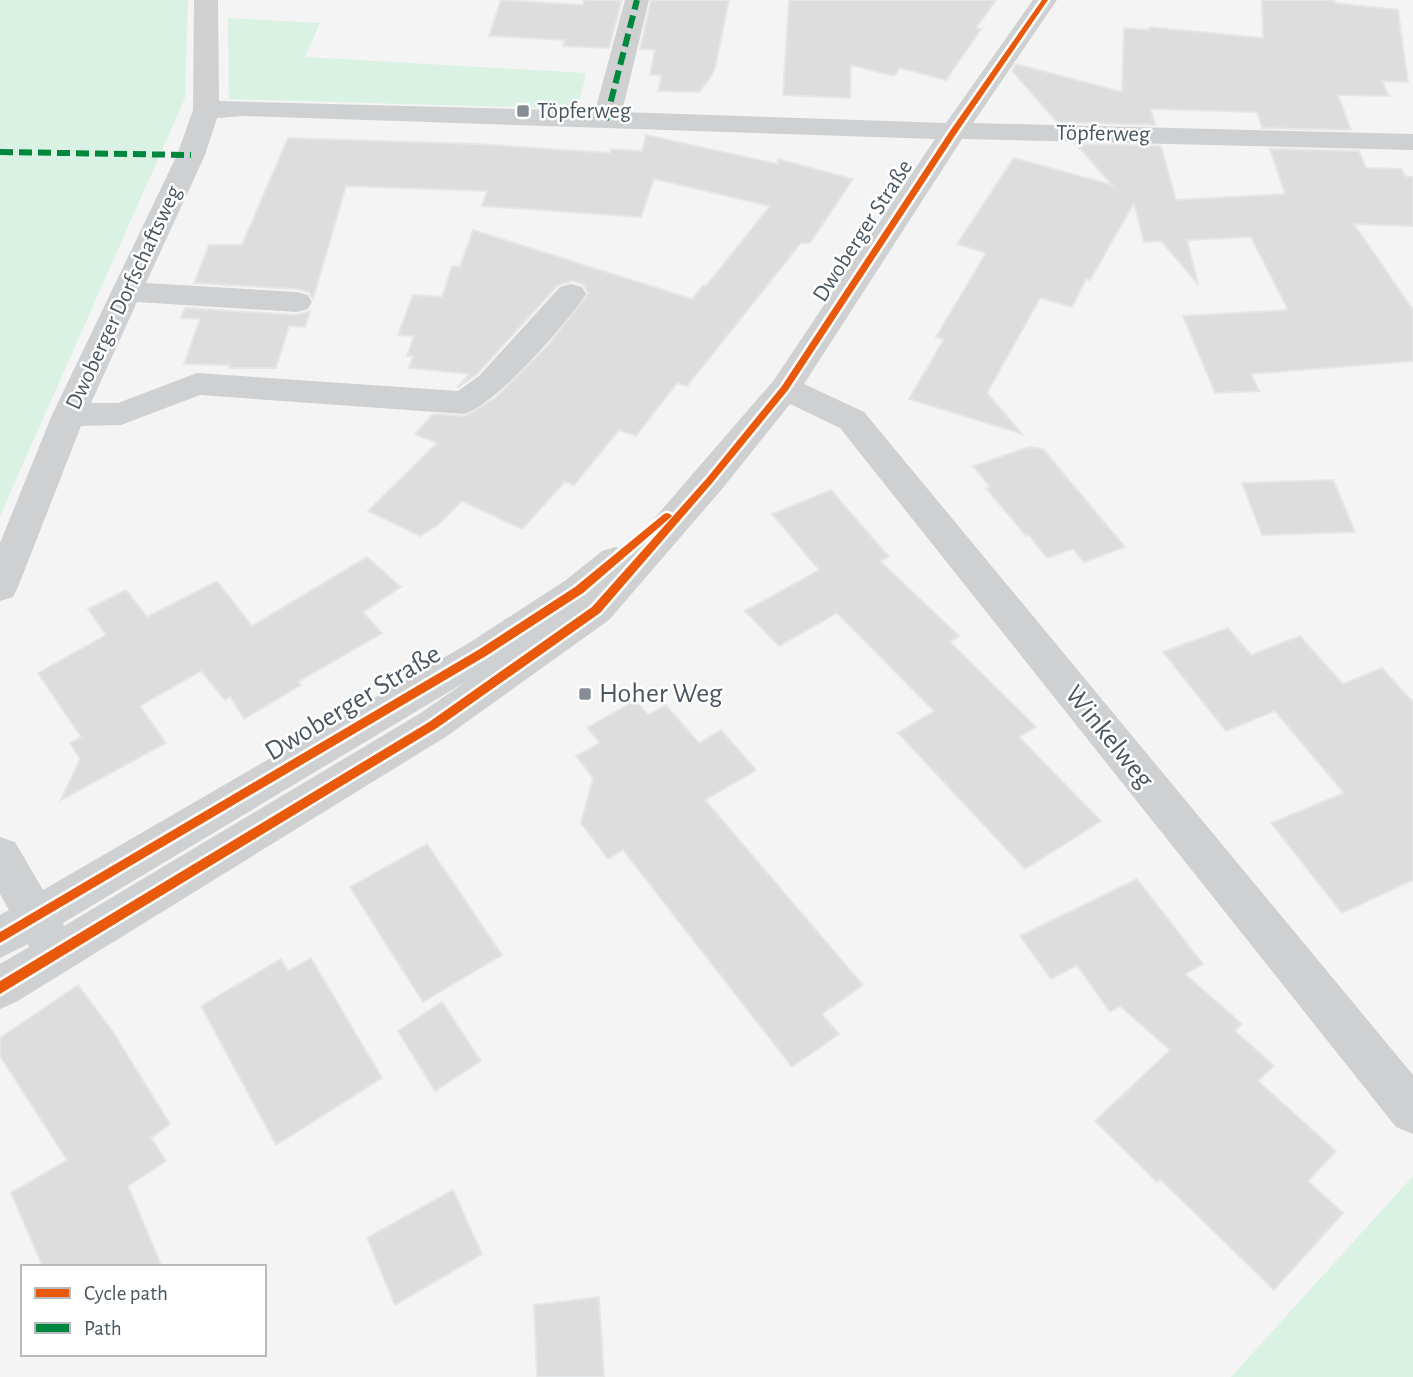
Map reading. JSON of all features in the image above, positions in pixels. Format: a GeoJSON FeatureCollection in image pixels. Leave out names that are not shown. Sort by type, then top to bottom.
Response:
{"type":"FeatureCollection","features":[{"type":"Feature","properties":{"kind":"street","name":"Dwoberger Dorfschaftsweg"},"geometry":{"type":"LineString","coordinates":[[0,587],[69,415],[191,155],[206,110],[206,0]]}},
{"type":"Feature","properties":{"kind":"street","name":"Dwoberger Straße"},"geometry":{"type":"LineString","coordinates":[[0,988],[47,935],[433,725],[596,610],[710,480],[785,388],[954,131],[1045,0]]}},
{"type":"Feature","properties":{"kind":"street"},"geometry":{"type":"LineString","coordinates":[[606,120],[640,2]]}},
{"type":"Feature","properties":{"kind":"street","name":"Töpferweg"},"geometry":{"type":"LineString","coordinates":[[206,110],[244,108],[954,131],[1413,142]]}},
{"type":"Feature","properties":{"kind":"street"},"geometry":{"type":"LineString","coordinates":[[126,292],[297,303]]}},
{"type":"Feature","properties":{"kind":"street"},"geometry":{"type":"LineString","coordinates":[[69,415],[121,414],[197,384],[464,402],[490,384],[571,294]]}},
{"type":"Feature","properties":{"kind":"street","name":"Winkelweg"},"geometry":{"type":"LineString","coordinates":[[785,388],[852,420],[1413,1111]]}},
{"type":"Feature","properties":{"kind":"street"},"geometry":{"type":"LineString","coordinates":[[0,855],[47,935]]}},
{"type":"Feature","properties":{"kind":"street","name":"Dwoberger Straße"},"geometry":{"type":"LineString","coordinates":[[0,938],[47,935]]}},
{"type":"Feature","properties":{"kind":"green space"},"geometry":{"type":"Polygon","coordinates":[[[0,0],[188,0],[185,98],[0,516],[0,0]]]}},
{"type":"Feature","properties":{"kind":"green space"},"geometry":{"type":"Polygon","coordinates":[[[228,18],[320,23],[305,57],[586,73],[578,109],[229,99],[228,18]]]}},
{"type":"Feature","properties":{"kind":"green space"},"geometry":{"type":"Polygon","coordinates":[[[1413,1176],[1413,1377],[1231,1377],[1413,1176]]]}},
{"type":"Feature","properties":{"kind":"building"},"geometry":{"type":"Polygon","coordinates":[[[501,0],[583,5],[584,0],[622,0],[609,48],[563,46],[565,40],[489,36],[501,0]]]}},
{"type":"Feature","properties":{"kind":"building"},"geometry":{"type":"Polygon","coordinates":[[[651,0],[729,0],[715,68],[699,92],[658,91],[662,75],[650,75],[655,50],[640,49],[651,0]]]}},
{"type":"Feature","properties":{"kind":"building"},"geometry":{"type":"Polygon","coordinates":[[[789,0],[996,0],[976,28],[981,29],[946,80],[900,68],[894,76],[851,65],[850,98],[783,95],[789,0]]]}},
{"type":"Feature","properties":{"kind":"building"},"geometry":{"type":"Polygon","coordinates":[[[1262,0],[1335,0],[1335,3],[1398,10],[1408,82],[1382,81],[1389,96],[1338,95],[1351,130],[1262,128],[1257,112],[1151,109],[1155,125],[1057,122],[1012,71],[1016,64],[1122,92],[1124,28],[1149,30],[1149,27],[1263,38],[1262,0]]]}},
{"type":"Feature","properties":{"kind":"building"},"geometry":{"type":"Polygon","coordinates":[[[646,135],[778,164],[778,159],[853,179],[810,243],[801,243],[687,386],[677,383],[636,436],[619,430],[574,485],[565,482],[522,529],[462,501],[439,524],[420,536],[368,511],[437,443],[415,434],[433,414],[465,416],[495,398],[549,344],[588,293],[583,284],[572,281],[558,285],[477,374],[457,388],[469,374],[409,368],[413,356],[407,356],[414,336],[398,335],[413,295],[442,297],[452,266],[460,267],[473,230],[692,299],[703,285],[706,286],[770,206],[654,179],[641,217],[482,206],[487,191],[346,186],[313,299],[309,292],[297,289],[194,283],[209,245],[242,245],[288,138],[476,144],[610,153],[611,149],[642,151],[646,135]]]}},
{"type":"Feature","properties":{"kind":"building"},"geometry":{"type":"Polygon","coordinates":[[[1076,144],[1161,146],[1176,200],[1285,194],[1270,149],[1359,151],[1366,168],[1402,169],[1405,176],[1413,177],[1413,226],[1354,224],[1413,310],[1413,361],[1251,374],[1259,391],[1215,393],[1183,316],[1288,310],[1251,237],[1187,240],[1198,284],[1161,241],[1144,242],[1134,203],[1090,280],[1086,279],[1072,307],[1040,298],[987,393],[1022,434],[909,399],[944,339],[936,337],[986,253],[957,244],[1014,158],[1112,185],[1076,144]]]}},
{"type":"Feature","properties":{"kind":"building"},"geometry":{"type":"Polygon","coordinates":[[[185,308],[297,315],[310,311],[305,327],[289,326],[276,368],[229,368],[230,365],[184,364],[200,319],[181,318],[185,308]]]}},
{"type":"Feature","properties":{"kind":"building"},"geometry":{"type":"Polygon","coordinates":[[[1029,447],[1043,449],[1125,547],[1084,562],[1073,549],[1047,558],[986,488],[990,487],[973,466],[1029,447]]]}},
{"type":"Feature","properties":{"kind":"building"},"geometry":{"type":"Polygon","coordinates":[[[1333,480],[1355,532],[1262,535],[1242,483],[1333,480]]]}},
{"type":"Feature","properties":{"kind":"building"},"geometry":{"type":"Polygon","coordinates":[[[831,490],[889,557],[880,561],[959,636],[950,642],[1036,727],[1019,737],[1101,821],[1025,869],[898,733],[934,711],[837,613],[779,646],[745,611],[819,570],[772,514],[831,490]]]}},
{"type":"Feature","properties":{"kind":"building"},"geometry":{"type":"Polygon","coordinates":[[[367,557],[401,587],[363,612],[382,633],[298,682],[301,685],[244,719],[230,696],[225,700],[201,671],[140,706],[166,743],[61,800],[80,759],[70,743],[81,737],[38,673],[106,635],[88,609],[126,590],[147,617],[217,581],[252,626],[367,557]]]}},
{"type":"Feature","properties":{"kind":"building"},"geometry":{"type":"Polygon","coordinates":[[[1228,628],[1251,655],[1300,636],[1343,684],[1382,668],[1413,702],[1413,880],[1342,913],[1271,823],[1344,793],[1275,711],[1226,731],[1163,652],[1228,628]]]}},
{"type":"Feature","properties":{"kind":"building"},"geometry":{"type":"Polygon","coordinates":[[[636,700],[648,715],[666,705],[699,743],[721,730],[756,770],[705,800],[863,985],[822,1014],[839,1034],[792,1067],[623,850],[608,859],[581,823],[593,778],[576,756],[600,743],[587,728],[636,700]]]}},
{"type":"Feature","properties":{"kind":"building"},"geometry":{"type":"Polygon","coordinates":[[[427,844],[502,955],[423,1002],[350,887],[427,844]]]}},
{"type":"Feature","properties":{"kind":"building"},"geometry":{"type":"Polygon","coordinates":[[[1137,879],[1203,964],[1185,974],[1242,1024],[1235,1031],[1274,1066],[1258,1081],[1336,1151],[1308,1181],[1343,1213],[1274,1290],[1160,1179],[1157,1182],[1095,1121],[1170,1050],[1120,1006],[1110,1012],[1077,965],[1051,979],[1020,936],[1137,879]]]}},
{"type":"Feature","properties":{"kind":"building"},"geometry":{"type":"Polygon","coordinates":[[[311,958],[382,1078],[276,1145],[201,1006],[281,959],[288,971],[311,958]]]}},
{"type":"Feature","properties":{"kind":"building"},"geometry":{"type":"Polygon","coordinates":[[[78,985],[113,1032],[170,1124],[151,1138],[166,1161],[128,1186],[161,1265],[42,1265],[11,1193],[67,1160],[0,1056],[0,1038],[78,985]]]}},
{"type":"Feature","properties":{"kind":"building"},"geometry":{"type":"Polygon","coordinates":[[[442,1002],[481,1061],[435,1091],[398,1031],[442,1002]]]}},
{"type":"Feature","properties":{"kind":"building"},"geometry":{"type":"Polygon","coordinates":[[[453,1190],[482,1254],[395,1305],[367,1238],[453,1190]]]}},
{"type":"Feature","properties":{"kind":"building"},"geometry":{"type":"Polygon","coordinates":[[[599,1297],[604,1377],[537,1377],[534,1305],[599,1297]]]}},
{"type":"Feature","properties":{"kind":"marked path"},"geometry":{"type":"LineString","coordinates":[[606,120],[637,0]]}},
{"type":"Feature","properties":{"kind":"marked path"},"geometry":{"type":"LineString","coordinates":[[0,152],[191,155]]}},
{"type":"Feature","properties":{"kind":"cycle path"},"geometry":{"type":"LineString","coordinates":[[0,988],[433,725],[596,610],[710,480],[785,388],[954,131],[1045,0]]}},
{"type":"Feature","properties":{"kind":"cycle path"},"geometry":{"type":"LineString","coordinates":[[0,938],[482,653],[579,590],[667,516]]}},
{"type":"Feature","properties":{"kind":"place","name":"Töpferweg"},"geometry":{"type":"Point","coordinates":[523,111]}},
{"type":"Feature","properties":{"kind":"place","name":"Hoher Weg"},"geometry":{"type":"Point","coordinates":[585,694]}}]}
